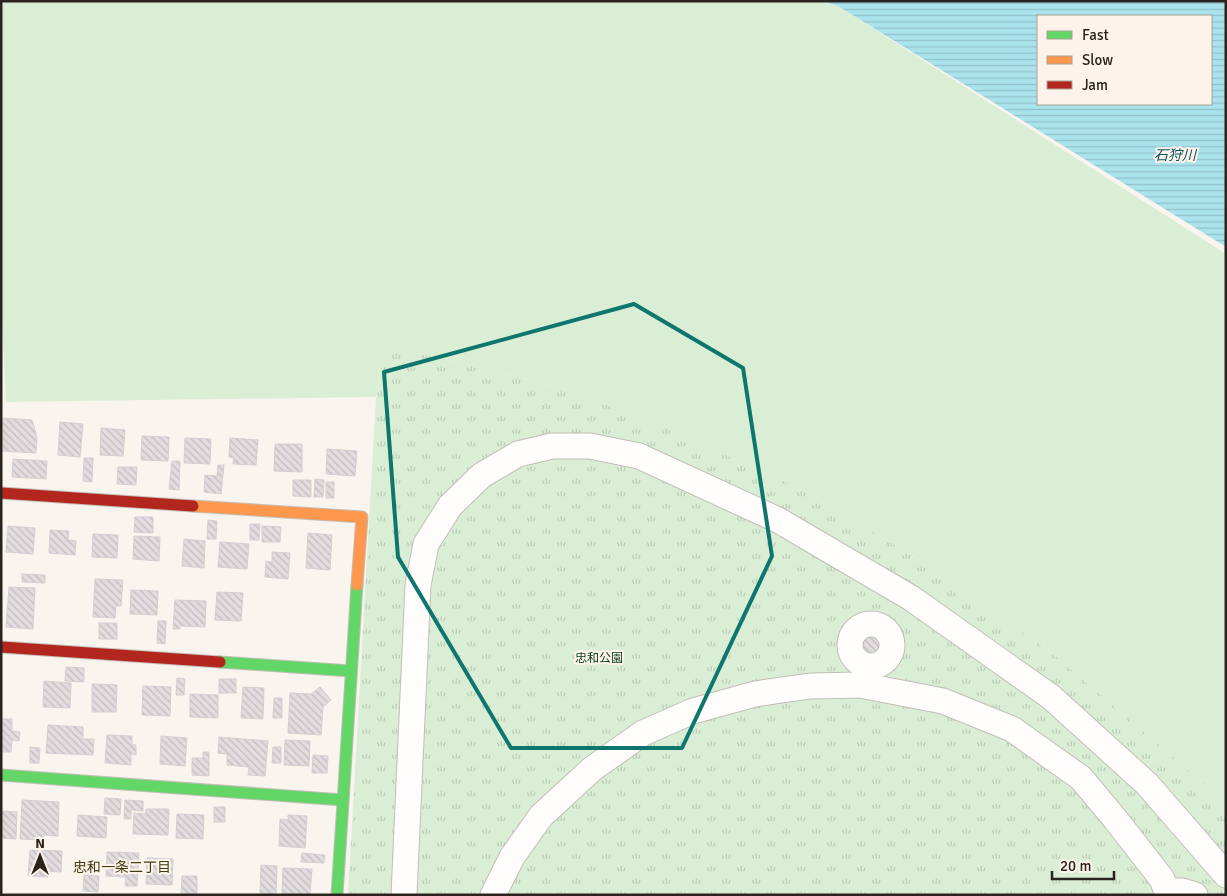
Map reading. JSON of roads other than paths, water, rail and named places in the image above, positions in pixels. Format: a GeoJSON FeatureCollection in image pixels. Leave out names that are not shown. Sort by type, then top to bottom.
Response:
{"type":"FeatureCollection","features":[{"type":"Feature","properties":{"kind":"street"},"geometry":{"type":"LineString","coordinates":[[404,895],[417,604],[426,544],[450,506],[482,475],[518,454],[552,446],[590,446],[639,456],[778,520],[911,598],[1051,697],[1147,784],[1226,875]]}},
{"type":"Feature","properties":{"kind":"street"},"geometry":{"type":"LineString","coordinates":[[1,493],[362,517],[337,895]]}},
{"type":"Feature","properties":{"kind":"street"},"geometry":{"type":"LineString","coordinates":[[887,631],[911,598]]}},
{"type":"Feature","properties":{"kind":"street"},"geometry":{"type":"LineString","coordinates":[[820,686],[824,675],[868,661],[884,661],[890,654],[891,638],[887,631],[873,624],[864,625],[857,629],[850,643],[851,651],[868,661],[914,684],[915,695]]}},
{"type":"Feature","properties":{"kind":"street"},"geometry":{"type":"LineString","coordinates":[[1,647],[351,670]]}},
{"type":"Feature","properties":{"kind":"street"},"geometry":{"type":"LineString","coordinates":[[492,895],[512,857],[542,816],[592,769],[643,733],[693,711],[755,694],[810,686],[860,685],[943,701],[1012,729],[1081,778],[1162,879],[1168,893],[1182,891],[1195,895]]}},
{"type":"Feature","properties":{"kind":"street"},"geometry":{"type":"LineString","coordinates":[[1,775],[343,800]]}},
{"type":"Feature","properties":{"kind":"water","name":"石狩川"},"geometry":{"type":"Polygon","coordinates":[[[822,1],[1226,1],[1226,247],[838,6],[822,1]]]}},
{"type":"Feature","properties":{"kind":"district","name":"忠和一条二丁目"},"geometry":{"type":"Point","coordinates":[122,867]}},
{"type":"Feature","properties":{"kind":"park label","name":"忠和公園"},"geometry":{"type":"Point","coordinates":[599,658]}}]}
